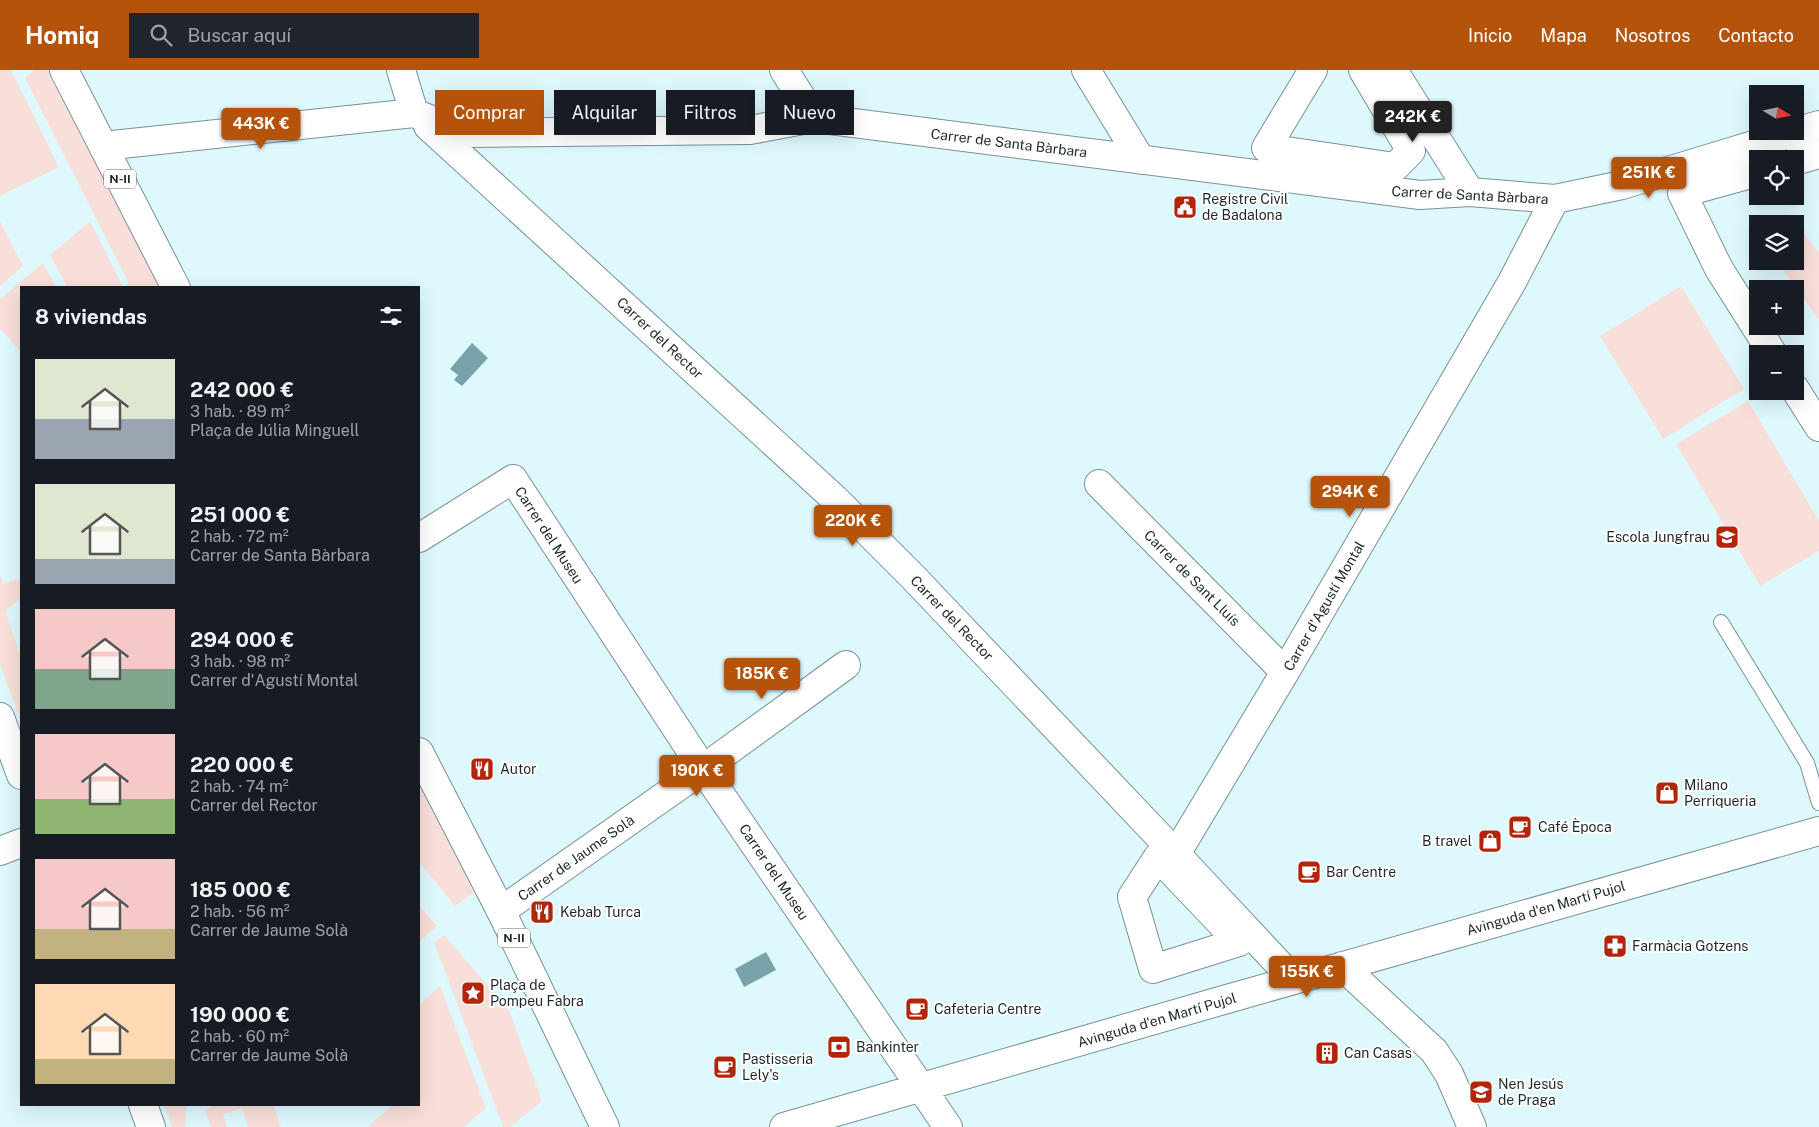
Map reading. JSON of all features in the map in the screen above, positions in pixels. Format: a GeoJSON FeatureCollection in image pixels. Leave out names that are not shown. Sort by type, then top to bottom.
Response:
{"type":"FeatureCollection","features":[{"type":"Feature","properties":{"kind":"street","name":"N-II"},"geometry":{"type":"LineString","coordinates":[[64,70],[175,286]]}},
{"type":"Feature","properties":{"kind":"street"},"geometry":{"type":"LineString","coordinates":[[402,70],[414,113]]}},
{"type":"Feature","properties":{"kind":"street"},"geometry":{"type":"LineString","coordinates":[[784,70],[796,90]]}},
{"type":"Feature","properties":{"kind":"street"},"geometry":{"type":"LineString","coordinates":[[1086,70],[1142,160]]}},
{"type":"Feature","properties":{"kind":"street"},"geometry":{"type":"LineString","coordinates":[[1313,70],[1266,148],[1395,167],[1411,150],[1363,70]]}},
{"type":"Feature","properties":{"kind":"street"},"geometry":{"type":"LineString","coordinates":[[1393,70],[1470,192]]}},
{"type":"Feature","properties":{"kind":"street","name":"Carrer de Santa Bàrbara"},"geometry":{"type":"LineString","coordinates":[[103,146],[414,113],[464,133],[750,130],[765,127]]}},
{"type":"Feature","properties":{"kind":"street","name":"Carrer del Rector"},"geometry":{"type":"LineString","coordinates":[[414,113],[835,499],[913,577],[1294,980]]}},
{"type":"Feature","properties":{"kind":"street","name":"Carrer de Santa Bàrbara"},"geometry":{"type":"LineString","coordinates":[[854,123],[1420,195],[1470,192],[1555,199],[1622,184],[1819,125]]}},
{"type":"Feature","properties":{"kind":"street"},"geometry":{"type":"LineString","coordinates":[[1804,158],[1819,154]]}},
{"type":"Feature","properties":{"kind":"street"},"geometry":{"type":"LineString","coordinates":[[1749,175],[1682,194],[1719,269],[1766,345]]}},
{"type":"Feature","properties":{"kind":"street","name":"Carrer d'Agustí Montal"},"geometry":{"type":"LineString","coordinates":[[1176,854],[1286,672],[1512,282],[1555,199]]}},
{"type":"Feature","properties":{"kind":"street"},"geometry":{"type":"LineString","coordinates":[[1802,400],[1819,427]]}},
{"type":"Feature","properties":{"kind":"street","name":"Carrer del Museu"},"geometry":{"type":"LineString","coordinates":[[420,537],[513,479],[703,769],[948,1127]]}},
{"type":"Feature","properties":{"kind":"street","name":"Carrer de Sant Lluís"},"geometry":{"type":"LineString","coordinates":[[1099,484],[1286,672]]}},
{"type":"Feature","properties":{"kind":"street","name":"Carrer de Jaume Solà"},"geometry":{"type":"LineString","coordinates":[[501,911],[703,769],[846,665]]}},
{"type":"Feature","properties":{"kind":"street"},"geometry":{"type":"LineString","coordinates":[[0,716],[20,772]]}},
{"type":"Feature","properties":{"kind":"street","name":"N-II"},"geometry":{"type":"LineString","coordinates":[[420,754],[501,911],[604,1127]]}},
{"type":"Feature","properties":{"kind":"street","name":"Avinguda d'en Martí Pujol"},"geometry":{"type":"LineString","coordinates":[[784,1127],[1819,831]]}},
{"type":"Feature","properties":{"kind":"street"},"geometry":{"type":"LineString","coordinates":[[0,851],[20,843]]}},
{"type":"Feature","properties":{"kind":"street"},"geometry":{"type":"LineString","coordinates":[[1342,966],[1434,1051],[1449,1074],[1472,1127]]}},
{"type":"Feature","properties":{"kind":"street"},"geometry":{"type":"LineString","coordinates":[[143,1106],[151,1127]]}},
{"type":"Feature","properties":{"kind":"lane"},"geometry":{"type":"LineString","coordinates":[[1721,622],[1807,763],[1819,803]]}},
{"type":"Feature","properties":{"kind":"shaded area"},"geometry":{"type":"Polygon","coordinates":[[[0,70],[11,70],[59,167],[0,196],[0,70]]]}},
{"type":"Feature","properties":{"kind":"shaded area"},"geometry":{"type":"Polygon","coordinates":[[[34,70],[49,70],[161,286],[125,286],[129,284],[25,78],[34,70]]]}},
{"type":"Feature","properties":{"kind":"shaded area"},"geometry":{"type":"Polygon","coordinates":[[[0,221],[23,266],[0,286],[0,221]]]}},
{"type":"Feature","properties":{"kind":"shaded area"},"geometry":{"type":"Polygon","coordinates":[[[90,221],[122,286],[66,286],[50,255],[90,221]]]}},
{"type":"Feature","properties":{"kind":"shaded area"},"geometry":{"type":"Polygon","coordinates":[[[1804,234],[1819,253],[1819,320],[1804,299],[1804,280],[1791,280],[1783,270],[1804,270],[1804,234]]]}},
{"type":"Feature","properties":{"kind":"shaded area"},"geometry":{"type":"Polygon","coordinates":[[[43,263],[55,286],[20,286],[20,351],[0,328],[0,299],[43,263]]]}},
{"type":"Feature","properties":{"kind":"shaded area"},"geometry":{"type":"Polygon","coordinates":[[[1681,286],[1744,389],[1663,439],[1600,336],[1681,286]]]}},
{"type":"Feature","properties":{"kind":"shaded area"},"geometry":{"type":"Polygon","coordinates":[[[1748,401],[1819,521],[1819,551],[1760,586],[1676,444],[1748,401]]]}},
{"type":"Feature","properties":{"kind":"shaded area"},"geometry":{"type":"Polygon","coordinates":[[[0,575],[3,584],[19,579],[20,583],[20,599],[5,611],[20,654],[20,718],[0,664],[0,575]]]}},
{"type":"Feature","properties":{"kind":"shaded area"},"geometry":{"type":"Polygon","coordinates":[[[420,786],[475,892],[455,906],[420,863],[420,786]]]}},
{"type":"Feature","properties":{"kind":"shaded area"},"geometry":{"type":"Polygon","coordinates":[[[420,906],[437,926],[420,941],[420,906]]]}},
{"type":"Feature","properties":{"kind":"shaded area"},"geometry":{"type":"Polygon","coordinates":[[[444,935],[509,1010],[542,1101],[510,1127],[503,1127],[434,942],[444,935]]]}},
{"type":"Feature","properties":{"kind":"shaded area"},"geometry":{"type":"Polygon","coordinates":[[[440,986],[486,1108],[464,1127],[368,1127],[391,1106],[420,1106],[420,1004],[440,986]]]}},
{"type":"Feature","properties":{"kind":"shaded area"},"geometry":{"type":"Polygon","coordinates":[[[164,1106],[186,1106],[185,1127],[172,1127],[164,1106]]]}},
{"type":"Feature","properties":{"kind":"shaded area"},"geometry":{"type":"Polygon","coordinates":[[[211,1106],[273,1106],[281,1127],[248,1127],[242,1108],[223,1114],[227,1127],[211,1127],[205,1111],[211,1106]]]}},
{"type":"Feature","properties":{"kind":"water"},"geometry":{"type":"Polygon","coordinates":[[[472,343],[488,358],[462,386],[454,380],[458,375],[450,369],[472,343]]]}},
{"type":"Feature","properties":{"kind":"water"},"geometry":{"type":"Polygon","coordinates":[[[766,952],[776,970],[744,987],[735,969],[766,952]]]}},
{"type":"Feature","properties":{"kind":"place","name":"Registre Civil de Badalona"},"geometry":{"type":"Point","coordinates":[1185,207]}},
{"type":"Feature","properties":{"kind":"place","name":"Escola Jungfrau"},"geometry":{"type":"Point","coordinates":[1727,537]}},
{"type":"Feature","properties":{"kind":"place","name":"Autor"},"geometry":{"type":"Point","coordinates":[482,769]}},
{"type":"Feature","properties":{"kind":"place","name":"Milano Perriqueria"},"geometry":{"type":"Point","coordinates":[1667,793]}},
{"type":"Feature","properties":{"kind":"place","name":"Café Època"},"geometry":{"type":"Point","coordinates":[1520,827]}},
{"type":"Feature","properties":{"kind":"place","name":"B travel"},"geometry":{"type":"Point","coordinates":[1490,841]}},
{"type":"Feature","properties":{"kind":"place","name":"Bar Centre"},"geometry":{"type":"Point","coordinates":[1309,872]}},
{"type":"Feature","properties":{"kind":"place","name":"Kebab Turca"},"geometry":{"type":"Point","coordinates":[542,912]}},
{"type":"Feature","properties":{"kind":"place","name":"Farmàcia Gotzens"},"geometry":{"type":"Point","coordinates":[1615,946]}},
{"type":"Feature","properties":{"kind":"place","name":"Plaça de Pompeu Fabra"},"geometry":{"type":"Point","coordinates":[473,993]}},
{"type":"Feature","properties":{"kind":"place","name":"Cafeteria Centre"},"geometry":{"type":"Point","coordinates":[917,1009]}},
{"type":"Feature","properties":{"kind":"place","name":"Bankinter"},"geometry":{"type":"Point","coordinates":[839,1047]}},
{"type":"Feature","properties":{"kind":"place","name":"Can Casas"},"geometry":{"type":"Point","coordinates":[1327,1053]}},
{"type":"Feature","properties":{"kind":"place","name":"Pastisseria Lely's"},"geometry":{"type":"Point","coordinates":[725,1067]}},
{"type":"Feature","properties":{"kind":"place","name":"Nen Jesús de Praga"},"geometry":{"type":"Point","coordinates":[1481,1092]}}]}
